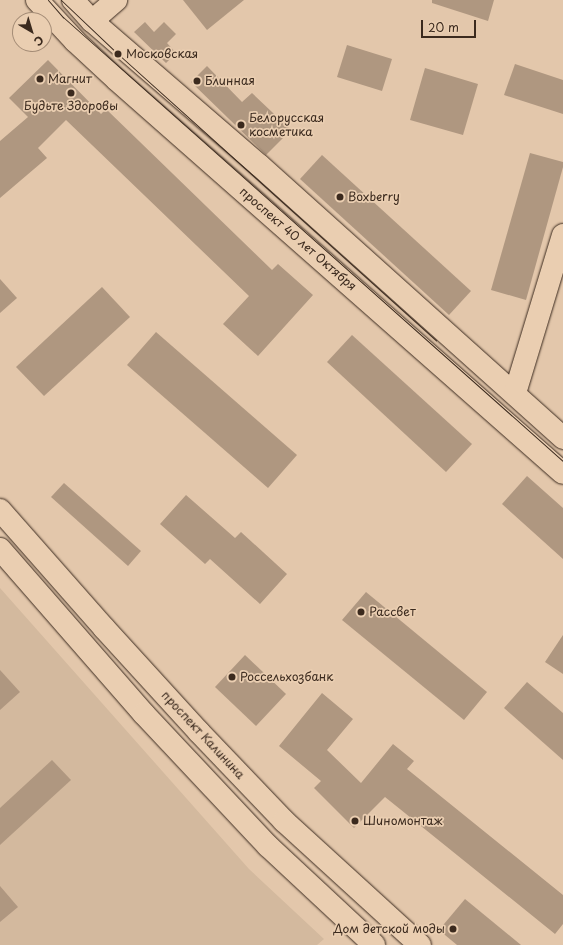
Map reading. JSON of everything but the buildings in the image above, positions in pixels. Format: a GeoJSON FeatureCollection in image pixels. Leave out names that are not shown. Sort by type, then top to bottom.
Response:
{"type":"FeatureCollection","features":[{"type":"Feature","properties":{"kind":"street","name":"проспект 40 лет Октября"},"geometry":{"type":"LineString","coordinates":[[37,0],[75,41],[117,80],[563,473]]}},
{"type":"Feature","properties":{"kind":"street"},"geometry":{"type":"LineString","coordinates":[[73,0],[92,21],[259,165],[515,393],[563,438]]}},
{"type":"Feature","properties":{"kind":"street"},"geometry":{"type":"LineString","coordinates":[[92,21],[116,0]]}},
{"type":"Feature","properties":{"kind":"street"},"geometry":{"type":"LineString","coordinates":[[515,393],[563,235]]}},
{"type":"Feature","properties":{"kind":"street","name":"проспект Калинина"},"geometry":{"type":"LineString","coordinates":[[0,510],[104,628],[199,732],[284,821],[420,945]]}},
{"type":"Feature","properties":{"kind":"street"},"geometry":{"type":"LineString","coordinates":[[0,549],[144,714],[263,840],[374,945]]}},
{"type":"Feature","properties":{"kind":"shaded area"},"geometry":{"type":"Polygon","coordinates":[[[0,588],[249,869],[324,939],[317,945],[0,945],[0,588]]]}},
{"type":"Feature","properties":{"kind":"tram line"},"geometry":{"type":"LineString","coordinates":[[48,0],[63,17],[563,461]]}},
{"type":"Feature","properties":{"kind":"tram line"},"geometry":{"type":"LineString","coordinates":[[61,0],[118,54],[436,340]]}},
{"type":"Feature","properties":{"kind":"place","name":"Московская"},"geometry":{"type":"Point","coordinates":[118,54]}},
{"type":"Feature","properties":{"kind":"place","name":"Магнит"},"geometry":{"type":"Point","coordinates":[40,79]}},
{"type":"Feature","properties":{"kind":"place","name":"Блинная"},"geometry":{"type":"Point","coordinates":[197,81]}},
{"type":"Feature","properties":{"kind":"place","name":"Будьте Здоровы"},"geometry":{"type":"Point","coordinates":[71,93]}},
{"type":"Feature","properties":{"kind":"place","name":"Белорусская косметика"},"geometry":{"type":"Point","coordinates":[241,125]}},
{"type":"Feature","properties":{"kind":"place","name":"Boxberry"},"geometry":{"type":"Point","coordinates":[340,197]}},
{"type":"Feature","properties":{"kind":"place","name":"Рассвет"},"geometry":{"type":"Point","coordinates":[361,612]}},
{"type":"Feature","properties":{"kind":"place","name":"Россельхозбанк"},"geometry":{"type":"Point","coordinates":[232,677]}},
{"type":"Feature","properties":{"kind":"place","name":"Шиномонтаж"},"geometry":{"type":"Point","coordinates":[355,821]}},
{"type":"Feature","properties":{"kind":"place","name":"Дом детской моды"},"geometry":{"type":"Point","coordinates":[453,929]}}]}
